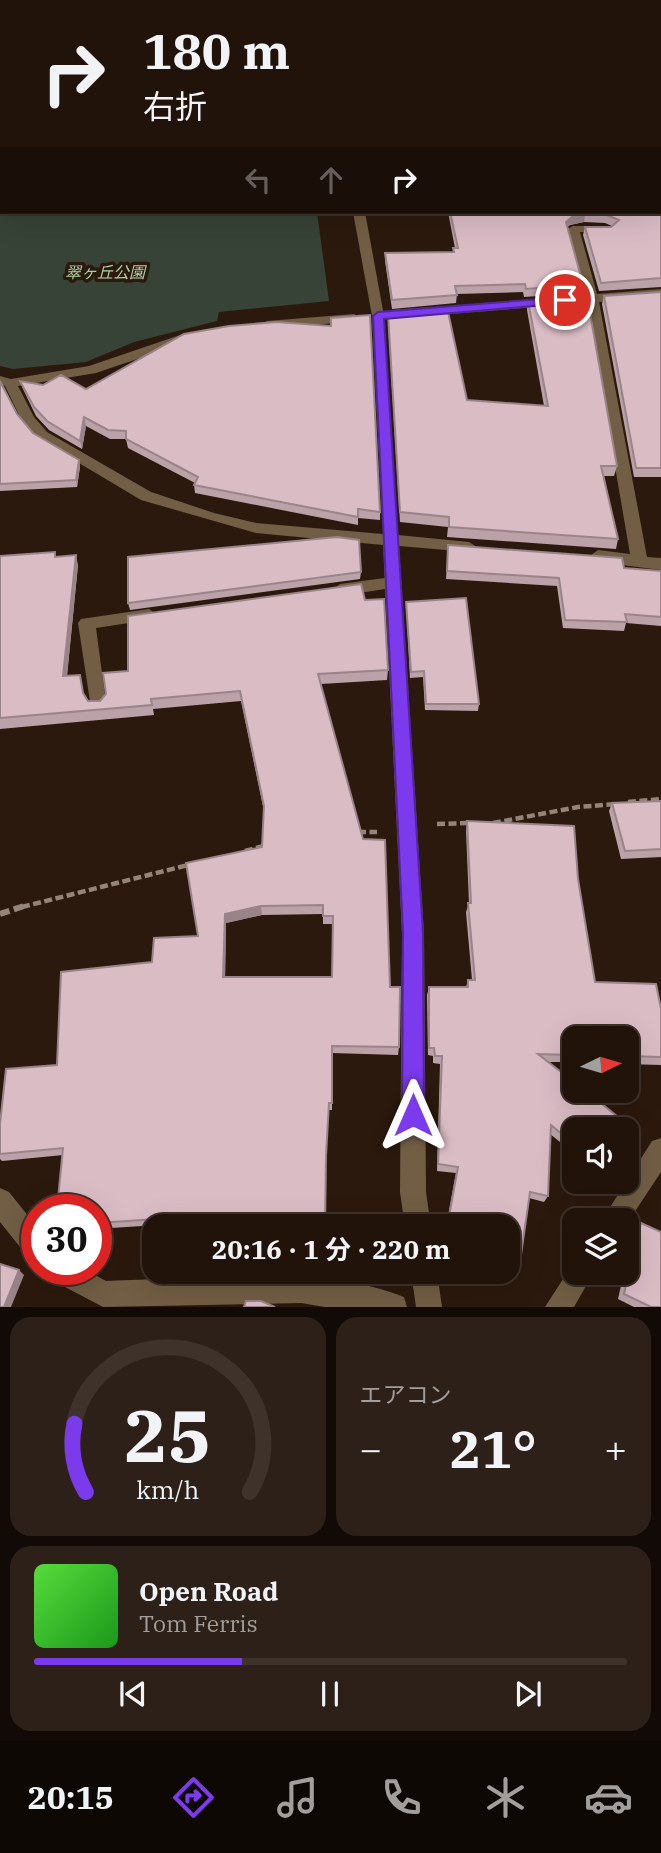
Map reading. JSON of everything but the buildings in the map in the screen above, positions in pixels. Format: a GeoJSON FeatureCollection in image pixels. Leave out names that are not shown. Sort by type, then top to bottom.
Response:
{"type":"FeatureCollection","features":[{"type":"Feature","properties":{"kind":"street"},"geometry":{"type":"LineString","coordinates":[[360,214],[392,315],[390,541],[413,933],[413,1192],[416,1214]]}},
{"type":"Feature","properties":{"kind":"street"},"geometry":{"type":"LineString","coordinates":[[609,229],[573,229],[592,298],[639,559]]}},
{"type":"Feature","properties":{"kind":"street"},"geometry":{"type":"LineString","coordinates":[[256,326],[661,293]]}},
{"type":"Feature","properties":{"kind":"street"},"geometry":{"type":"LineString","coordinates":[[205,333],[181,337],[91,370],[5,381],[28,419],[42,435],[146,496],[256,528],[486,548]]}},
{"type":"Feature","properties":{"kind":"street"},"geometry":{"type":"LineString","coordinates":[[583,555],[639,559],[661,564]]}},
{"type":"Feature","properties":{"kind":"street"},"geometry":{"type":"LineString","coordinates":[[326,592],[392,583]]}},
{"type":"Feature","properties":{"kind":"street"},"geometry":{"type":"LineString","coordinates":[[97,703],[87,623],[166,613]]}},
{"type":"Feature","properties":{"kind":"street"},"geometry":{"type":"LineString","coordinates":[[623,1208],[661,1150]]}},
{"type":"Feature","properties":{"kind":"street"},"geometry":{"type":"LineString","coordinates":[[0,1201],[21,1228]]}},
{"type":"Feature","properties":{"kind":"street"},"geometry":{"type":"LineString","coordinates":[[426,1284],[429,1307]]}},
{"type":"Feature","properties":{"kind":"street"},"geometry":{"type":"LineString","coordinates":[[87,1285],[104,1294],[228,1299],[301,1290],[374,1301],[394,1307]]}},
{"type":"Feature","properties":{"kind":"street"},"geometry":{"type":"LineString","coordinates":[[558,1307],[572,1285]]}},
{"type":"Feature","properties":{"kind":"path"},"geometry":{"type":"LineString","coordinates":[[489,823],[578,807],[661,799]]}},
{"type":"Feature","properties":{"kind":"path"},"geometry":{"type":"LineString","coordinates":[[350,833],[389,831],[407,825],[475,823]]}},
{"type":"Feature","properties":{"kind":"path"},"geometry":{"type":"LineString","coordinates":[[231,854],[271,844]]}},
{"type":"Feature","properties":{"kind":"path"},"geometry":{"type":"LineString","coordinates":[[0,914],[205,860]]}},
{"type":"Feature","properties":{"kind":"green space","name":"翠ヶ丘公園"},"geometry":{"type":"Polygon","coordinates":[[[0,214],[317,214],[329,301],[219,312],[217,321],[134,342],[86,362],[13,369],[0,366],[0,214]]]}},
{"type":"Feature","properties":{"kind":"route"},"geometry":{"type":"LineString","coordinates":[[413,1115],[413,933],[378,316],[565,300]]}}]}
